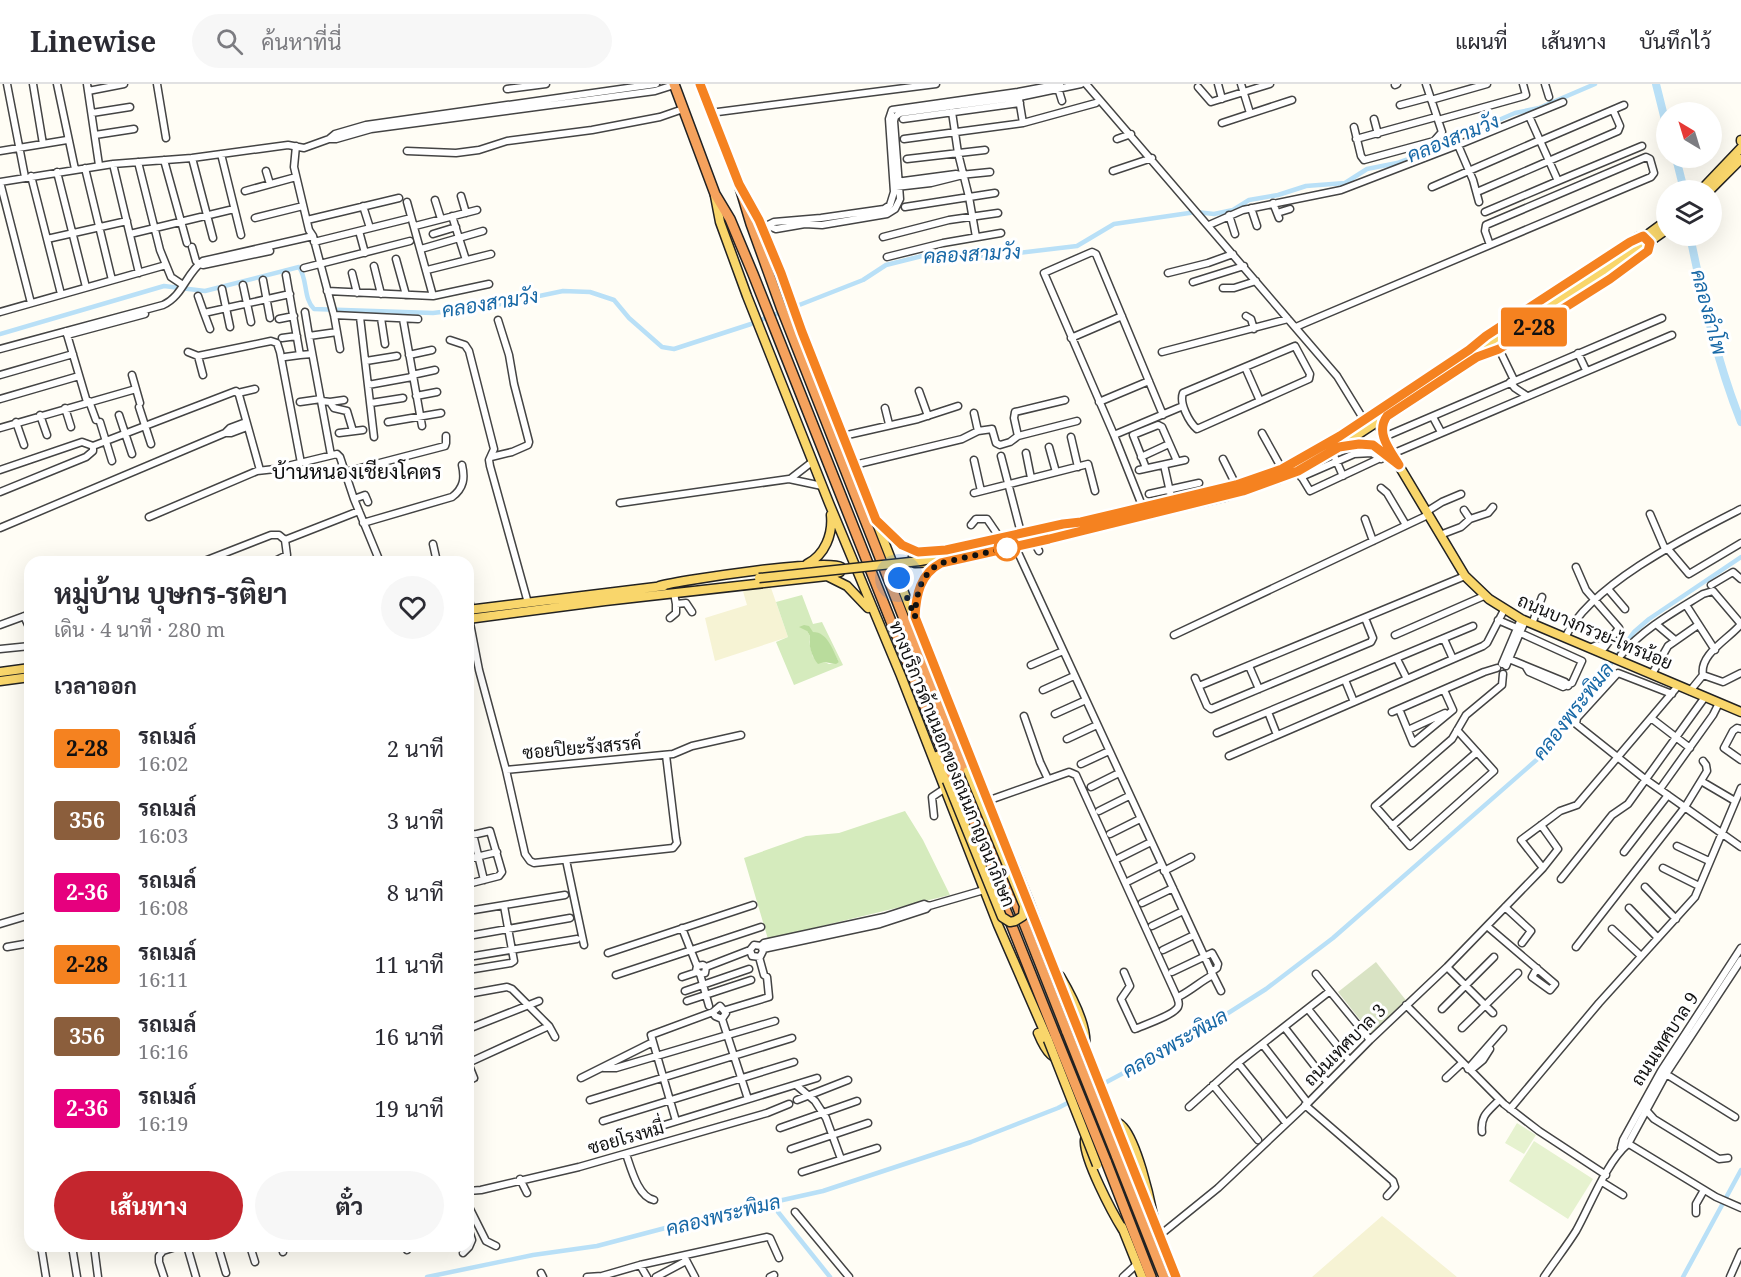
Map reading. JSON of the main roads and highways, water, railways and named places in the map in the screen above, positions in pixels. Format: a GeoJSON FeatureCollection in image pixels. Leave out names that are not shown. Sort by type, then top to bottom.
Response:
{"type":"FeatureCollection","features":[{"type":"Feature","properties":{"kind":"highway"},"geometry":{"type":"LineString","coordinates":[[700,84],[739,184],[788,325],[1072,1030],[1116,1155],[1164,1277]]}},
{"type":"Feature","properties":{"kind":"highway"},"geometry":{"type":"LineString","coordinates":[[674,85],[715,194],[730,219],[775,328],[1101,1163],[1151,1277]]}},
{"type":"Feature","properties":{"kind":"main road"},"geometry":{"type":"LineString","coordinates":[[1710,180],[1741,147]]}},
{"type":"Feature","properties":{"kind":"main road"},"geometry":{"type":"LineString","coordinates":[[1720,180],[1741,159]]}},
{"type":"Feature","properties":{"kind":"main road"},"geometry":{"type":"LineString","coordinates":[[739,184],[766,226],[797,319],[1051,962],[1072,1030],[1126,1151],[1176,1277]]}},
{"type":"Feature","properties":{"kind":"main road","name":"ทางบริการด้านนอกของถนนกาญจนาภิเษก"},"geometry":{"type":"LineString","coordinates":[[715,194],[720,222],[812,462],[946,785],[984,890],[1023,987],[1052,1039]]}},
{"type":"Feature","properties":{"kind":"main road"},"geometry":{"type":"LineString","coordinates":[[918,552],[913,557],[915,563],[941,563],[1236,485],[1282,469],[1477,357],[1656,228]]}},
{"type":"Feature","properties":{"kind":"main road"},"geometry":{"type":"LineString","coordinates":[[1405,399],[1486,336],[1638,237],[1647,238],[1651,246],[1640,258],[1499,349],[1477,357]]}},
{"type":"Feature","properties":{"kind":"main road"},"geometry":{"type":"LineString","coordinates":[[1469,350],[1607,272],[1656,237]]}},
{"type":"Feature","properties":{"kind":"main road","name":"ถนนบางกรวย-ไทรน้อย"},"geometry":{"type":"LineString","coordinates":[[1082,526],[1243,491],[1299,474],[1387,416],[1405,399]]}},
{"type":"Feature","properties":{"kind":"main road","name":"ถนนบางกรวย-ไทรน้อย"},"geometry":{"type":"LineString","coordinates":[[1387,416],[1381,426],[1387,456]]}},
{"type":"Feature","properties":{"kind":"main road","name":"ถนนบางกรวย-ไทรน้อย"},"geometry":{"type":"LineString","coordinates":[[1335,449],[1369,444],[1399,465],[1465,576],[1484,596],[1522,627],[1565,638],[1741,712]]}},
{"type":"Feature","properties":{"kind":"main road"},"geometry":{"type":"LineString","coordinates":[[805,566],[818,559],[827,542],[831,528],[831,508]]}},
{"type":"Feature","properties":{"kind":"main road"},"geometry":{"type":"LineString","coordinates":[[876,520],[902,545],[918,552],[946,550],[1063,524],[1082,526]]}},
{"type":"Feature","properties":{"kind":"main road"},"geometry":{"type":"LineString","coordinates":[[474,613],[1035,542],[1082,526]]}},
{"type":"Feature","properties":{"kind":"main road"},"geometry":{"type":"LineString","coordinates":[[915,617],[916,598],[923,578],[928,571],[941,563]]}},
{"type":"Feature","properties":{"kind":"main road"},"geometry":{"type":"LineString","coordinates":[[474,613],[528,603],[658,590],[687,580],[805,566],[836,564],[841,567],[840,572],[827,576],[674,593],[658,590]]}},
{"type":"Feature","properties":{"kind":"main road"},"geometry":{"type":"LineString","coordinates":[[827,576],[838,580],[853,591],[878,624]]}},
{"type":"Feature","properties":{"kind":"main road"},"geometry":{"type":"LineString","coordinates":[[930,659],[935,682],[968,771],[1024,906],[1023,916],[1015,921],[1010,922],[1002,917],[946,785]]}},
{"type":"Feature","properties":{"kind":"main road"},"geometry":{"type":"LineString","coordinates":[[0,672],[24,673]]}},
{"type":"Feature","properties":{"kind":"main road"},"geometry":{"type":"LineString","coordinates":[[0,681],[24,674]]}},
{"type":"Feature","properties":{"kind":"main road"},"geometry":{"type":"LineString","coordinates":[[1023,987],[1029,1010],[1044,1048],[1059,1060],[1074,1058],[1084,1046],[1085,1031],[1067,987],[1051,962]]}},
{"type":"Feature","properties":{"kind":"main road"},"geometry":{"type":"LineString","coordinates":[[1123,1230],[1110,1208],[1086,1152],[1084,1142],[1088,1131],[1097,1122],[1110,1120],[1118,1123],[1128,1135],[1148,1187],[1152,1215]]}},
{"type":"Feature","properties":{"kind":"main road"},"geometry":{"type":"LineString","coordinates":[[1101,1163],[1123,1230],[1142,1277]]}},
{"type":"Feature","properties":{"kind":"waterway","name":"คลองสามวัง"},"geometry":{"type":"LineString","coordinates":[[0,334],[164,286],[205,291],[299,267],[304,278],[308,300],[314,309],[433,313],[491,306],[563,291],[590,292],[614,300],[629,318],[662,347],[674,349],[751,324],[863,280],[886,265],[934,253],[976,256],[1077,246],[1114,224],[1196,212],[1214,214],[1233,210],[1249,200],[1278,195],[1306,186],[1345,183],[1367,169],[1397,163],[1438,148],[1455,136],[1515,113],[1539,108],[1595,84]]}},
{"type":"Feature","properties":{"kind":"waterway","name":"คลองลำโพ"},"geometry":{"type":"LineString","coordinates":[[1656,84],[1660,102]]}},
{"type":"Feature","properties":{"kind":"waterway","name":"คลองลำโพ"},"geometry":{"type":"LineString","coordinates":[[1678,168],[1682,180]]}},
{"type":"Feature","properties":{"kind":"waterway","name":"คลองลำโพ"},"geometry":{"type":"LineString","coordinates":[[1692,246],[1718,353],[1741,422]]}},
{"type":"Feature","properties":{"kind":"waterway","name":"คลองพระพิมล"},"geometry":{"type":"LineString","coordinates":[[1099,1086],[1211,1024],[1266,989],[1333,938],[1549,749],[1634,632],[1649,619],[1741,557]]}},
{"type":"Feature","properties":{"kind":"waterway","name":"คลองพระพิมล"},"geometry":{"type":"LineString","coordinates":[[427,1277],[533,1255],[597,1246],[707,1217],[823,1191],[971,1142],[1058,1108],[1092,1090]]}},
{"type":"Feature","properties":{"kind":"waterway"},"geometry":{"type":"LineString","coordinates":[[1683,1277],[1741,1170]]}},
{"type":"Feature","properties":{"kind":"waterway"},"geometry":{"type":"LineString","coordinates":[[774,1202],[778,1212],[830,1277]]}},
{"type":"Feature","properties":{"kind":"district","name":"บ้านหนองเชียงโคตร"},"geometry":{"type":"Point","coordinates":[357,472]}}]}
